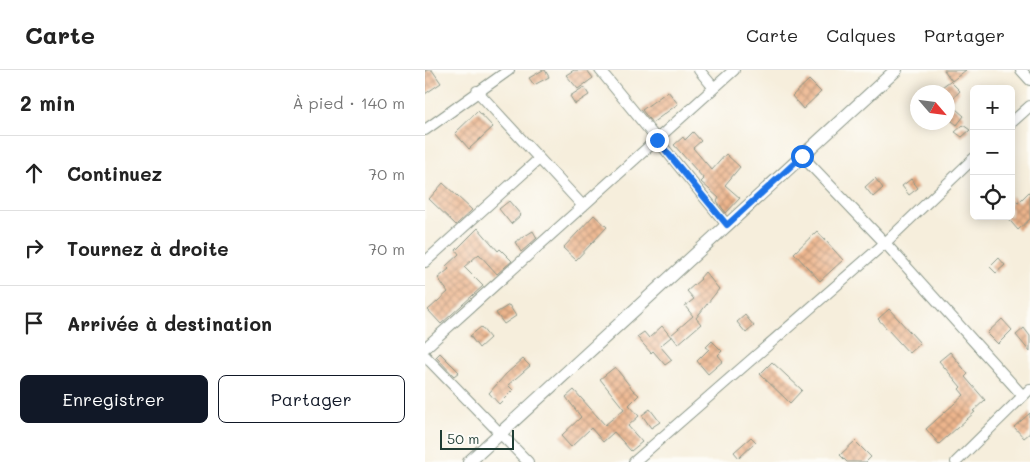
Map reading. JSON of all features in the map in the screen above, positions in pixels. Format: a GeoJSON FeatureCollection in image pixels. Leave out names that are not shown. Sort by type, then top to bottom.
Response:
{"type":"FeatureCollection","features":[{"type":"Feature","properties":{"kind":"main road"},"geometry":{"type":"LineString","coordinates":[[469,462],[895,70]]}},
{"type":"Feature","properties":{"kind":"street"},"geometry":{"type":"LineString","coordinates":[[425,130],[477,91],[509,70]]}},
{"type":"Feature","properties":{"kind":"street"},"geometry":{"type":"LineString","coordinates":[[600,70],[727,225]]}},
{"type":"Feature","properties":{"kind":"street"},"geometry":{"type":"LineString","coordinates":[[699,70],[714,88]]}},
{"type":"Feature","properties":{"kind":"street"},"geometry":{"type":"LineString","coordinates":[[425,348],[734,70]]}},
{"type":"Feature","properties":{"kind":"street"},"geometry":{"type":"LineString","coordinates":[[1021,70],[1030,80]]}},
{"type":"Feature","properties":{"kind":"street"},"geometry":{"type":"LineString","coordinates":[[477,91],[583,206]]}},
{"type":"Feature","properties":{"kind":"street"},"geometry":{"type":"LineString","coordinates":[[1015,119],[1030,106]]}},
{"type":"Feature","properties":{"kind":"street"},"geometry":{"type":"LineString","coordinates":[[802,156],[1026,392],[956,462]]}},
{"type":"Feature","properties":{"kind":"street"},"geometry":{"type":"LineString","coordinates":[[425,262],[539,159]]}},
{"type":"Feature","properties":{"kind":"street"},"geometry":{"type":"LineString","coordinates":[[634,462],[885,244],[970,162]]}},
{"type":"Feature","properties":{"kind":"street"},"geometry":{"type":"LineString","coordinates":[[425,356],[528,462]]}},
{"type":"Feature","properties":{"kind":"building"},"geometry":{"type":"Polygon","coordinates":[[[425,70],[432,70],[441,83],[425,94],[425,70]]]}},
{"type":"Feature","properties":{"kind":"building"},"geometry":{"type":"Polygon","coordinates":[[[545,70],[549,77],[534,85],[529,78],[545,70]]]}},
{"type":"Feature","properties":{"kind":"building"},"geometry":{"type":"Polygon","coordinates":[[[574,70],[587,70],[593,78],[578,89],[566,75],[574,70]]]}},
{"type":"Feature","properties":{"kind":"building"},"geometry":{"type":"Polygon","coordinates":[[[944,70],[966,70],[952,81],[944,70]]]}},
{"type":"Feature","properties":{"kind":"building"},"geometry":{"type":"Polygon","coordinates":[[[809,80],[821,92],[803,109],[792,96],[809,80]]]}},
{"type":"Feature","properties":{"kind":"building"},"geometry":{"type":"Polygon","coordinates":[[[950,81],[954,85],[945,85],[950,81]]]}},
{"type":"Feature","properties":{"kind":"building"},"geometry":{"type":"Polygon","coordinates":[[[955,86],[960,91],[955,96],[955,86]]]}},
{"type":"Feature","properties":{"kind":"building"},"geometry":{"type":"Polygon","coordinates":[[[584,87],[589,95],[575,104],[570,96],[584,87]]]}},
{"type":"Feature","properties":{"kind":"building"},"geometry":{"type":"Polygon","coordinates":[[[668,91],[678,104],[652,123],[642,110],[668,91]]]}},
{"type":"Feature","properties":{"kind":"building"},"geometry":{"type":"Polygon","coordinates":[[[955,108],[964,116],[957,125],[955,123],[955,108]]]}},
{"type":"Feature","properties":{"kind":"building"},"geometry":{"type":"Polygon","coordinates":[[[478,111],[493,127],[469,149],[455,133],[478,111]]]}},
{"type":"Feature","properties":{"kind":"building"},"geometry":{"type":"Polygon","coordinates":[[[963,125],[970,130],[962,137],[955,132],[963,125]]]}},
{"type":"Feature","properties":{"kind":"building"},"geometry":{"type":"Polygon","coordinates":[[[693,132],[701,141],[693,148],[712,170],[726,154],[740,167],[725,185],[740,198],[726,213],[717,201],[719,198],[701,182],[704,179],[674,145],[683,137],[685,140],[693,132]]]}},
{"type":"Feature","properties":{"kind":"building"},"geometry":{"type":"Polygon","coordinates":[[[875,178],[883,188],[873,197],[865,187],[875,178]]]}},
{"type":"Feature","properties":{"kind":"building"},"geometry":{"type":"Polygon","coordinates":[[[911,179],[918,188],[909,195],[902,186],[911,179]]]}},
{"type":"Feature","properties":{"kind":"building"},"geometry":{"type":"Polygon","coordinates":[[[443,183],[472,210],[456,225],[429,199],[443,183]]]}},
{"type":"Feature","properties":{"kind":"building"},"geometry":{"type":"Polygon","coordinates":[[[1030,191],[1030,219],[1018,230],[1009,220],[1015,220],[1015,200],[1018,203],[1030,191]]]}},
{"type":"Feature","properties":{"kind":"building"},"geometry":{"type":"Polygon","coordinates":[[[509,201],[521,215],[511,224],[499,209],[509,201]]]}},
{"type":"Feature","properties":{"kind":"building"},"geometry":{"type":"Polygon","coordinates":[[[594,215],[607,227],[576,260],[563,248],[594,215]]]}},
{"type":"Feature","properties":{"kind":"building"},"geometry":{"type":"Polygon","coordinates":[[[478,228],[498,251],[500,249],[512,261],[497,274],[479,254],[464,267],[483,286],[441,324],[428,310],[448,292],[438,278],[449,269],[446,266],[459,254],[456,250],[478,228]]]}},
{"type":"Feature","properties":{"kind":"building"},"geometry":{"type":"Polygon","coordinates":[[[533,231],[537,238],[521,252],[515,242],[533,231]]]}},
{"type":"Feature","properties":{"kind":"building"},"geometry":{"type":"Polygon","coordinates":[[[817,231],[843,260],[820,281],[794,253],[817,231]]]}},
{"type":"Feature","properties":{"kind":"building"},"geometry":{"type":"Polygon","coordinates":[[[999,258],[1005,265],[996,273],[990,267],[999,258]]]}},
{"type":"Feature","properties":{"kind":"building"},"geometry":{"type":"Polygon","coordinates":[[[705,272],[719,289],[696,318],[701,324],[678,344],[671,335],[693,316],[685,306],[694,299],[687,291],[701,279],[705,272]]]}},
{"type":"Feature","properties":{"kind":"building"},"geometry":{"type":"Polygon","coordinates":[[[509,305],[516,316],[504,324],[496,313],[509,305]]]}},
{"type":"Feature","properties":{"kind":"building"},"geometry":{"type":"Polygon","coordinates":[[[889,309],[920,343],[909,353],[878,319],[889,309]]]}},
{"type":"Feature","properties":{"kind":"building"},"geometry":{"type":"Polygon","coordinates":[[[745,315],[754,326],[746,333],[737,322],[745,315]]]}},
{"type":"Feature","properties":{"kind":"building"},"geometry":{"type":"Polygon","coordinates":[[[1002,319],[1012,330],[998,344],[987,333],[1002,319]]]}},
{"type":"Feature","properties":{"kind":"building"},"geometry":{"type":"Polygon","coordinates":[[[662,326],[671,337],[660,346],[672,360],[665,365],[637,337],[644,332],[649,338],[662,326]]]}},
{"type":"Feature","properties":{"kind":"building"},"geometry":{"type":"Polygon","coordinates":[[[481,327],[490,338],[479,348],[470,336],[481,327]]]}},
{"type":"Feature","properties":{"kind":"building"},"geometry":{"type":"Polygon","coordinates":[[[1024,328],[1030,336],[1030,352],[1016,335],[1024,328]]]}},
{"type":"Feature","properties":{"kind":"building"},"geometry":{"type":"Polygon","coordinates":[[[712,341],[722,351],[718,355],[723,361],[708,374],[697,361],[709,349],[706,347],[712,341]]]}},
{"type":"Feature","properties":{"kind":"building"},"geometry":{"type":"Polygon","coordinates":[[[950,352],[968,374],[965,377],[985,400],[973,411],[975,412],[939,444],[926,429],[964,395],[959,389],[961,387],[939,361],[950,352]]]}},
{"type":"Feature","properties":{"kind":"building"},"geometry":{"type":"Polygon","coordinates":[[[440,353],[459,372],[454,376],[436,357],[440,353]]]}},
{"type":"Feature","properties":{"kind":"building"},"geometry":{"type":"Polygon","coordinates":[[[523,359],[530,366],[508,385],[513,390],[499,404],[489,393],[523,359]]]}},
{"type":"Feature","properties":{"kind":"building"},"geometry":{"type":"Polygon","coordinates":[[[772,362],[802,390],[790,403],[760,374],[772,362]]]}},
{"type":"Feature","properties":{"kind":"building"},"geometry":{"type":"Polygon","coordinates":[[[615,367],[639,395],[629,405],[639,416],[628,426],[642,442],[631,451],[614,432],[603,442],[591,428],[571,447],[561,436],[581,417],[566,397],[574,390],[605,425],[624,409],[600,379],[615,367]]]}},
{"type":"Feature","properties":{"kind":"building"},"geometry":{"type":"Polygon","coordinates":[[[650,409],[660,422],[651,428],[642,415],[650,409]]]}},
{"type":"Feature","properties":{"kind":"building"},"geometry":{"type":"Polygon","coordinates":[[[1030,413],[1030,433],[1024,438],[1014,427],[1030,413]]]}},
{"type":"Feature","properties":{"kind":"building"},"geometry":{"type":"Polygon","coordinates":[[[751,437],[756,442],[739,458],[734,452],[751,437]]]}},
{"type":"Feature","properties":{"kind":"building"},"geometry":{"type":"Polygon","coordinates":[[[855,441],[871,457],[866,462],[847,462],[840,455],[855,441]]]}},
{"type":"Feature","properties":{"kind":"route"},"geometry":{"type":"LineString","coordinates":[[657,140],[727,225],[802,156]]}}]}
